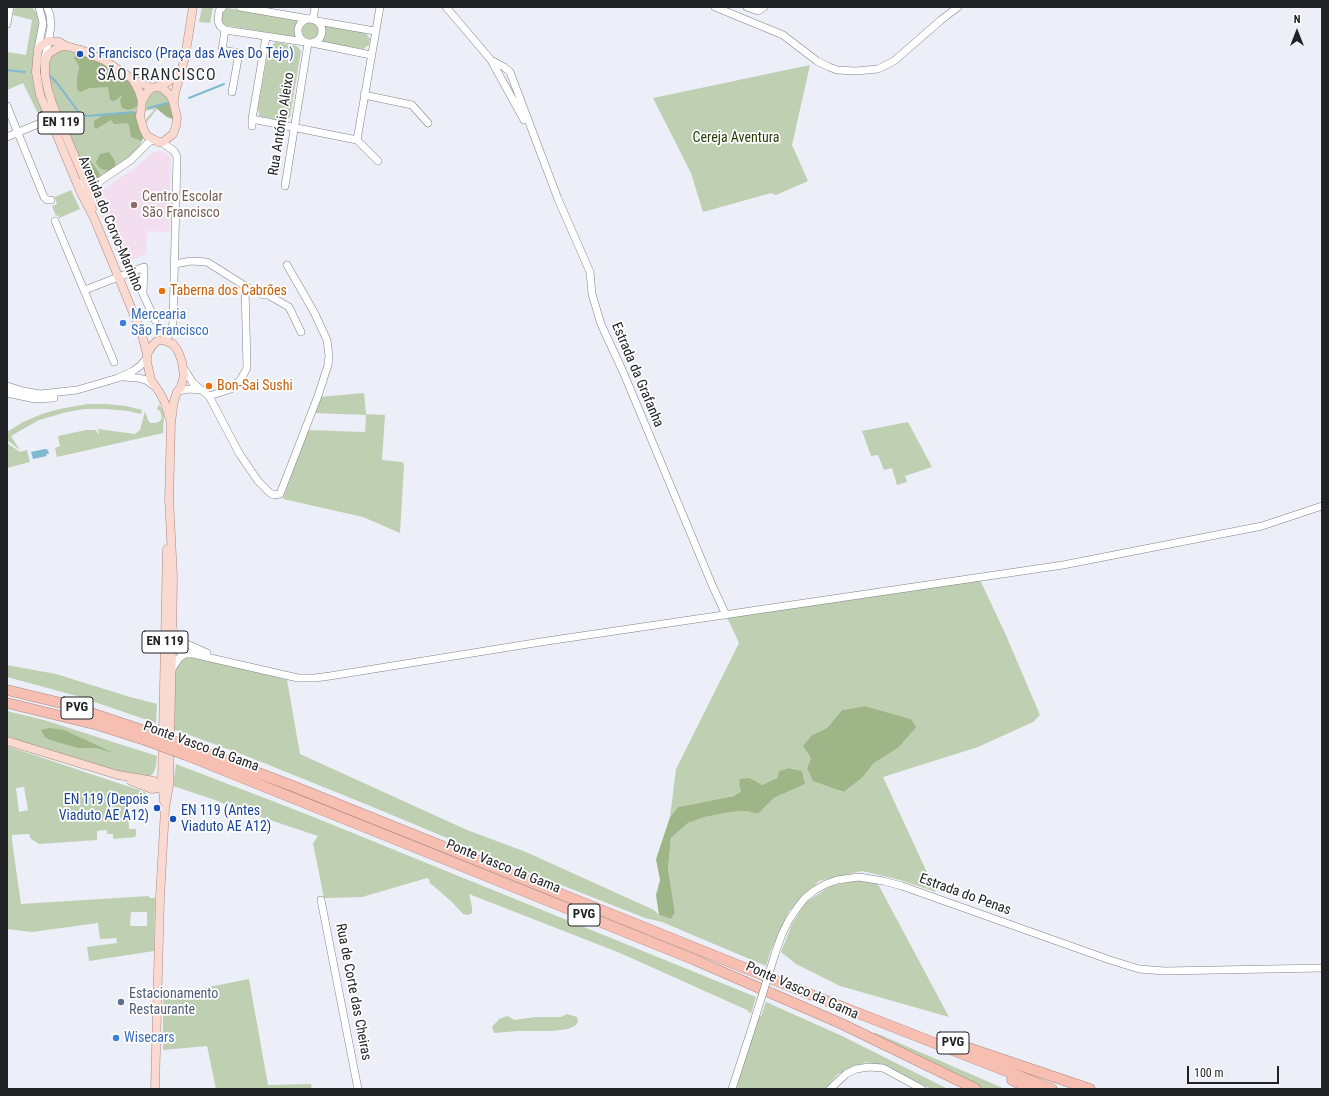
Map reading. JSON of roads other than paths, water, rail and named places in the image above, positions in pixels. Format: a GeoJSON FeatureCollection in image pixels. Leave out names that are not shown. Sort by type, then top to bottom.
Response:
{"type":"FeatureCollection","features":[{"type":"Feature","properties":{"kind":"highway","name":"Ponte Vasco da Gama"},"geometry":{"type":"LineString","coordinates":[[7,690],[61,703],[145,736],[314,795],[817,997],[1052,1089]]}},
{"type":"Feature","properties":{"kind":"highway","name":"Ponte Vasco da Gama"},"geometry":{"type":"LineString","coordinates":[[7,703],[145,736]]}},
{"type":"Feature","properties":{"kind":"highway","name":"Ponte Vasco da Gama"},"geometry":{"type":"LineString","coordinates":[[187,750],[716,969],[842,1024],[976,1089]]}},
{"type":"Feature","properties":{"kind":"highway","name":"Ponte Vasco da Gama"},"geometry":{"type":"LineString","coordinates":[[817,997],[1032,1089]]}},
{"type":"Feature","properties":{"kind":"highway","name":"Ponte Vasco da Gama"},"geometry":{"type":"LineString","coordinates":[[817,997],[1090,1089]]}},
{"type":"Feature","properties":{"kind":"main road"},"geometry":{"type":"LineString","coordinates":[[174,104],[193,7]]}},
{"type":"Feature","properties":{"kind":"main road"},"geometry":{"type":"LineString","coordinates":[[38,49],[48,41],[82,50],[104,60],[131,78],[154,87],[162,88],[170,95],[177,117],[173,134],[168,139],[158,141],[147,136],[141,124],[140,110],[142,101],[145,95],[154,87],[165,84],[181,73]]}},
{"type":"Feature","properties":{"kind":"main road"},"geometry":{"type":"LineString","coordinates":[[45,59],[50,51],[61,45]]}},
{"type":"Feature","properties":{"kind":"main road","name":"EN 119"},"geometry":{"type":"LineString","coordinates":[[38,49],[36,72],[38,85],[50,119]]}},
{"type":"Feature","properties":{"kind":"main road","name":"Avenida do Corvo-Marinho"},"geometry":{"type":"LineString","coordinates":[[45,59],[45,75],[48,90],[87,185]]}},
{"type":"Feature","properties":{"kind":"main road"},"geometry":{"type":"LineString","coordinates":[[131,78],[139,91],[142,101]]}},
{"type":"Feature","properties":{"kind":"main road","name":"Avenida do Corvo-Marinho"},"geometry":{"type":"LineString","coordinates":[[50,119],[77,182],[93,214],[139,326]]}},
{"type":"Feature","properties":{"kind":"main road","name":"EN 119"},"geometry":{"type":"LineString","coordinates":[[87,185],[93,214]]}},
{"type":"Feature","properties":{"kind":"main road","name":"EN 119"},"geometry":{"type":"LineString","coordinates":[[139,326],[145,335],[160,341]]}},
{"type":"Feature","properties":{"kind":"main road","name":"EN 119"},"geometry":{"type":"LineString","coordinates":[[139,326],[147,356]]}},
{"type":"Feature","properties":{"kind":"main road"},"geometry":{"type":"LineString","coordinates":[[160,341],[170,342],[175,346],[181,356],[184,369],[183,379],[178,391],[168,395],[160,393],[154,386],[147,369],[147,356],[152,346],[160,341]]}},
{"type":"Feature","properties":{"kind":"main road","name":"EN 119"},"geometry":{"type":"LineString","coordinates":[[165,787],[162,759],[171,424],[174,401],[178,391]]}},
{"type":"Feature","properties":{"kind":"main road","name":"EN 119"},"geometry":{"type":"LineString","coordinates":[[160,393],[168,409],[171,424]]}},
{"type":"Feature","properties":{"kind":"main road","name":"EN 119"},"geometry":{"type":"LineString","coordinates":[[155,1089],[156,1006],[173,622],[173,572],[169,497]]}},
{"type":"Feature","properties":{"kind":"main road"},"geometry":{"type":"LineString","coordinates":[[7,741],[118,775],[154,781],[165,787]]}},
{"type":"Feature","properties":{"kind":"main road"},"geometry":{"type":"LineString","coordinates":[[142,780],[150,779],[156,775],[162,759]]}},
{"type":"Feature","properties":{"kind":"main road"},"geometry":{"type":"LineString","coordinates":[[118,775],[152,789],[165,787]]}},
{"type":"Feature","properties":{"kind":"street"},"geometry":{"type":"LineString","coordinates":[[7,24],[10,7]]}},
{"type":"Feature","properties":{"kind":"street","name":"Avenida do Corvo-Marinho"},"geometry":{"type":"LineString","coordinates":[[47,7],[54,36],[61,45]]}},
{"type":"Feature","properties":{"kind":"street"},"geometry":{"type":"LineString","coordinates":[[223,7],[219,11],[218,20],[220,26],[225,30],[371,55]]}},
{"type":"Feature","properties":{"kind":"street"},"geometry":{"type":"LineString","coordinates":[[240,7],[375,31]]}},
{"type":"Feature","properties":{"kind":"street"},"geometry":{"type":"LineString","coordinates":[[313,20],[315,7]]}},
{"type":"Feature","properties":{"kind":"street"},"geometry":{"type":"LineString","coordinates":[[357,140],[380,7]]}},
{"type":"Feature","properties":{"kind":"street","name":"Estrada da Grafanha"},"geometry":{"type":"LineString","coordinates":[[446,7],[492,60],[536,143]]}},
{"type":"Feature","properties":{"kind":"street"},"geometry":{"type":"LineString","coordinates":[[715,7],[783,35],[818,61],[829,67],[837,70],[856,71],[878,69],[894,61],[958,7]]}},
{"type":"Feature","properties":{"kind":"street"},"geometry":{"type":"LineString","coordinates":[[747,7],[758,11],[764,7]]}},
{"type":"Feature","properties":{"kind":"street"},"geometry":{"type":"LineString","coordinates":[[39,9],[45,37],[48,41]]}},
{"type":"Feature","properties":{"kind":"street"},"geometry":{"type":"LineString","coordinates":[[313,20],[322,27],[322,36],[316,42],[308,43],[299,36],[298,29],[302,22],[313,20]]}},
{"type":"Feature","properties":{"kind":"street"},"geometry":{"type":"LineString","coordinates":[[38,49],[43,23]]}},
{"type":"Feature","properties":{"kind":"street","name":"Avenida do Corvo-Marinho"},"geometry":{"type":"LineString","coordinates":[[45,59],[51,26]]}},
{"type":"Feature","properties":{"kind":"street"},"geometry":{"type":"LineString","coordinates":[[225,30],[222,50],[239,53],[232,92]]}},
{"type":"Feature","properties":{"kind":"street"},"geometry":{"type":"LineString","coordinates":[[266,37],[252,123],[294,127],[357,140],[378,160]]}},
{"type":"Feature","properties":{"kind":"street","name":"Rua António Aleixo"},"geometry":{"type":"LineString","coordinates":[[285,186],[308,43]]}},
{"type":"Feature","properties":{"kind":"street","name":"Estrada da Grafanha"},"geometry":{"type":"LineString","coordinates":[[492,60],[510,72],[558,199],[590,272],[595,308],[601,324],[624,374],[726,615]]}},
{"type":"Feature","properties":{"kind":"street"},"geometry":{"type":"LineString","coordinates":[[364,95],[412,105],[428,123]]}},
{"type":"Feature","properties":{"kind":"street"},"geometry":{"type":"LineString","coordinates":[[7,106],[44,197],[47,200],[51,200]]}},
{"type":"Feature","properties":{"kind":"street"},"geometry":{"type":"LineString","coordinates":[[7,137],[50,119],[55,109]]}},
{"type":"Feature","properties":{"kind":"street"},"geometry":{"type":"LineString","coordinates":[[50,119],[58,124],[68,139]]}},
{"type":"Feature","properties":{"kind":"street"},"geometry":{"type":"LineString","coordinates":[[77,182],[87,185],[100,181],[131,160],[149,142],[158,141],[174,151],[177,157],[173,323],[169,335],[160,341]]}},
{"type":"Feature","properties":{"kind":"street"},"geometry":{"type":"LineString","coordinates":[[93,214],[92,198],[100,181]]}},
{"type":"Feature","properties":{"kind":"street"},"geometry":{"type":"LineString","coordinates":[[55,221],[114,362]]}},
{"type":"Feature","properties":{"kind":"street"},"geometry":{"type":"LineString","coordinates":[[175,264],[191,261],[207,262],[245,286],[263,295],[268,295],[289,307],[301,332]]}},
{"type":"Feature","properties":{"kind":"street"},"geometry":{"type":"LineString","coordinates":[[184,369],[191,380],[209,396],[239,453],[258,481],[270,493],[274,495],[280,494],[318,396],[328,365],[329,356],[327,340],[314,312],[286,265]]}},
{"type":"Feature","properties":{"kind":"street"},"geometry":{"type":"LineString","coordinates":[[85,290],[144,267],[143,293]]}},
{"type":"Feature","properties":{"kind":"street"},"geometry":{"type":"LineString","coordinates":[[133,272],[155,320]]}},
{"type":"Feature","properties":{"kind":"street"},"geometry":{"type":"LineString","coordinates":[[209,396],[231,389],[241,379],[246,368],[245,286]]}},
{"type":"Feature","properties":{"kind":"street"},"geometry":{"type":"LineString","coordinates":[[7,393],[23,397],[58,397],[76,390],[118,378],[134,371],[140,366],[147,356]]}},
{"type":"Feature","properties":{"kind":"street"},"geometry":{"type":"LineString","coordinates":[[118,378],[138,378],[154,386]]}},
{"type":"Feature","properties":{"kind":"street"},"geometry":{"type":"LineString","coordinates":[[9,388],[40,394],[76,390]]}},
{"type":"Feature","properties":{"kind":"street"},"geometry":{"type":"LineString","coordinates":[[178,391],[189,389],[201,390]]}},
{"type":"Feature","properties":{"kind":"street"},"geometry":{"type":"LineString","coordinates":[[166,584],[168,601],[168,637],[172,645],[182,652],[239,663],[290,676],[315,678],[547,641],[1063,565],[1262,526],[1322,506]]}},
{"type":"Feature","properties":{"kind":"street"},"geometry":{"type":"LineString","coordinates":[[173,622],[175,635],[180,641],[188,646]]}},
{"type":"Feature","properties":{"kind":"street"},"geometry":{"type":"LineString","coordinates":[[164,657],[172,645],[179,643],[239,663]]}},
{"type":"Feature","properties":{"kind":"street"},"geometry":{"type":"LineString","coordinates":[[171,670],[179,658],[185,654],[193,654]]}},
{"type":"Feature","properties":{"kind":"street","name":"Estrada do Penas"},"geometry":{"type":"LineString","coordinates":[[732,1089],[775,954],[789,920],[796,908],[815,890],[832,882],[848,878],[883,881],[902,886],[1110,960],[1139,968],[1165,971],[1322,968]]}},
{"type":"Feature","properties":{"kind":"street","name":"Rua de Corte das Cheiras"},"geometry":{"type":"LineString","coordinates":[[322,900],[358,1089]]}},
{"type":"Feature","properties":{"kind":"street"},"geometry":{"type":"LineString","coordinates":[[830,1089],[846,1074],[856,1069],[869,1066],[883,1068],[922,1089]]}},
{"type":"Feature","properties":{"kind":"water"},"geometry":{"type":"Polygon","coordinates":[[[45,449],[48,450],[49,454],[46,454],[47,456],[33,459],[31,452],[45,449]]]}},
{"type":"Feature","properties":{"kind":"waterway"},"geometry":{"type":"LineString","coordinates":[[7,70],[25,72]]}},
{"type":"Feature","properties":{"kind":"waterway"},"geometry":{"type":"LineString","coordinates":[[50,76],[80,114],[87,116],[133,112]]}},
{"type":"Feature","properties":{"kind":"waterway"},"geometry":{"type":"LineString","coordinates":[[189,98],[224,84]]}},
{"type":"Feature","properties":{"kind":"waterway"},"geometry":{"type":"LineString","coordinates":[[148,108],[167,103]]}},
{"type":"Feature","properties":{"kind":"place","name":"S Francisco (Praça das Aves Do Tejo)"},"geometry":{"type":"Point","coordinates":[80,54]}},
{"type":"Feature","properties":{"kind":"place","name":"Centro Escolar São Francisco"},"geometry":{"type":"Point","coordinates":[134,205]}},
{"type":"Feature","properties":{"kind":"place","name":"Taberna dos Cabrões"},"geometry":{"type":"Point","coordinates":[162,291]}},
{"type":"Feature","properties":{"kind":"place","name":"Mercearia São Francisco"},"geometry":{"type":"Point","coordinates":[123,323]}},
{"type":"Feature","properties":{"kind":"place","name":"Bon-Sai Sushi"},"geometry":{"type":"Point","coordinates":[209,386]}},
{"type":"Feature","properties":{"kind":"place","name":"EN 119 (Depois Viaduto AE A12)"},"geometry":{"type":"Point","coordinates":[157,808]}},
{"type":"Feature","properties":{"kind":"place","name":"EN 119 (Antes Viaduto AE A12)"},"geometry":{"type":"Point","coordinates":[173,819]}},
{"type":"Feature","properties":{"kind":"place","name":"Estacionamento Restaurante"},"geometry":{"type":"Point","coordinates":[121,1002]}},
{"type":"Feature","properties":{"kind":"place","name":"Wisecars"},"geometry":{"type":"Point","coordinates":[116,1038]}},
{"type":"Feature","properties":{"kind":"district","name":"SÃO FRANCISCO"},"geometry":{"type":"Point","coordinates":[157,76]}},
{"type":"Feature","properties":{"kind":"park label","name":"Cereja Aventura"},"geometry":{"type":"Point","coordinates":[736,138]}}]}
